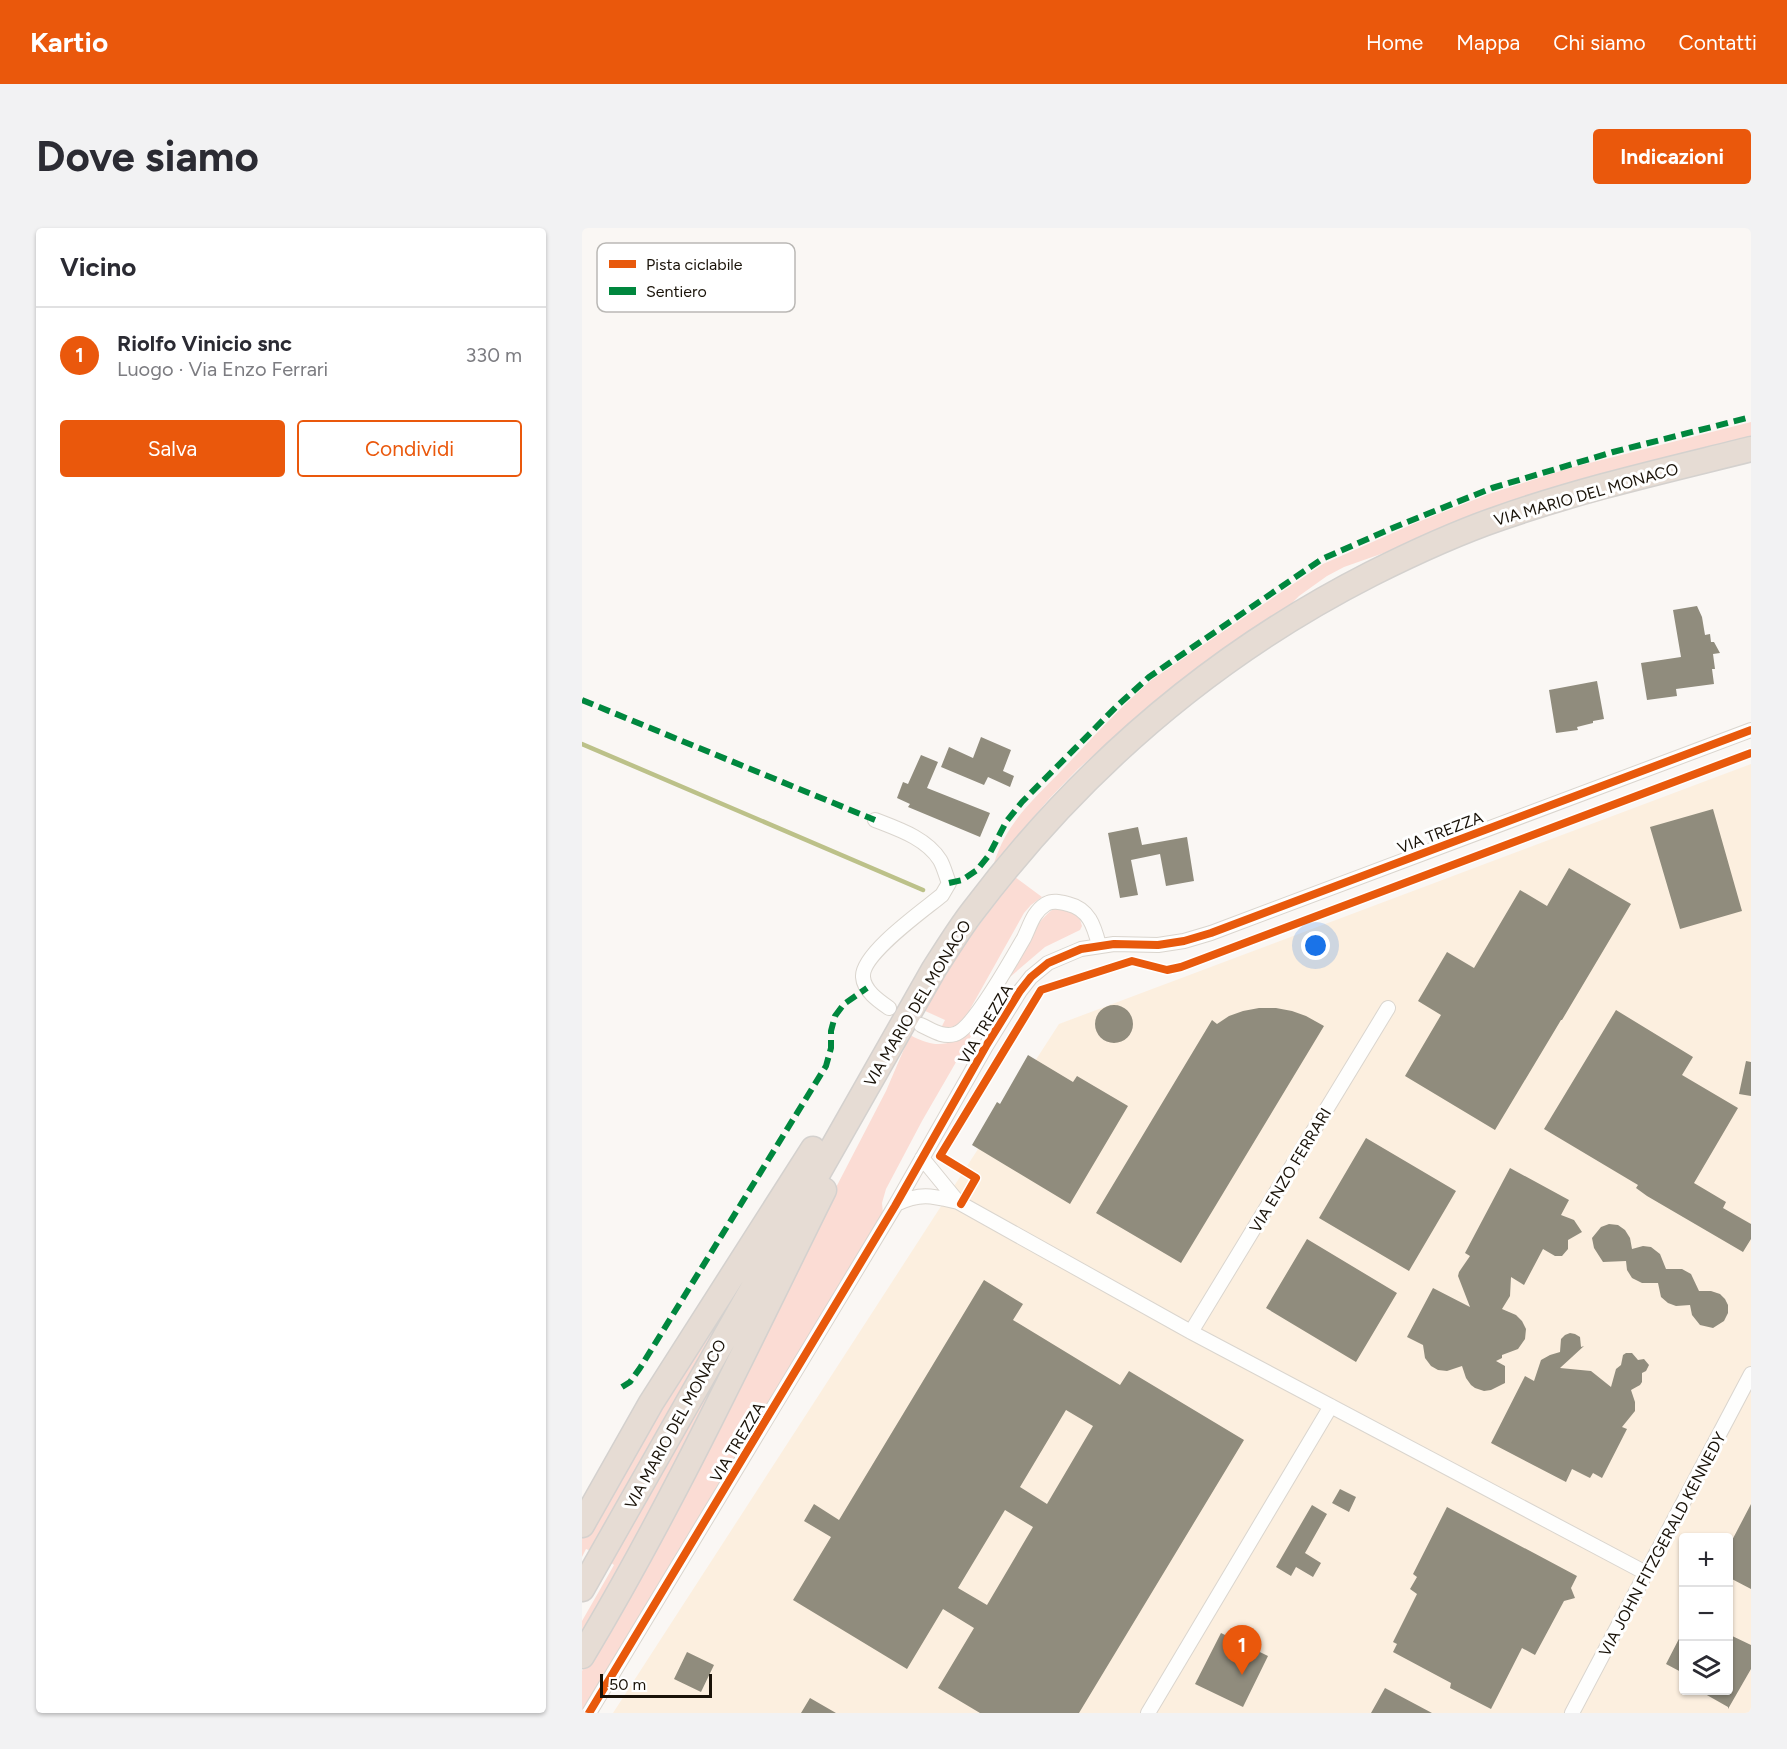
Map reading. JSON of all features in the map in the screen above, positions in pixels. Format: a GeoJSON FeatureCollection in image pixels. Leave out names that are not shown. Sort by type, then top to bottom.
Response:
{"type":"FeatureCollection","features":[{"type":"Feature","properties":{"kind":"highway","name":"VIA MARIO DEL MONACO"},"geometry":{"type":"LineString","coordinates":[[582,1589],[871,1077],[940,960],[972,912],[1024,848],[1054,813],[1124,743],[1228,660],[1309,608],[1404,558],[1499,518],[1570,495],[1751,449]]}},
{"type":"Feature","properties":{"kind":"highway"},"geometry":{"type":"LineString","coordinates":[[582,1525],[651,1403],[708,1312],[830,1124],[871,1077]]}},
{"type":"Feature","properties":{"kind":"highway"},"geometry":{"type":"LineString","coordinates":[[582,1656],[609,1611],[699,1444],[840,1159],[871,1077]]}},
{"type":"Feature","properties":{"kind":"street","name":"VIA TREZZA"},"geometry":{"type":"LineString","coordinates":[[589,1713],[896,1204],[997,1029],[1031,977],[1048,963],[1081,949],[1099,945],[1158,945],[1184,941],[1211,933],[1751,730]]}},
{"type":"Feature","properties":{"kind":"street"},"geometry":{"type":"LineString","coordinates":[[875,820],[926,844],[941,861],[949,883],[942,895],[875,951],[865,965],[863,977],[867,988],[889,1008]]}},
{"type":"Feature","properties":{"kind":"street"},"geometry":{"type":"LineString","coordinates":[[921,1025],[942,1035],[956,1034],[965,1029],[1024,938],[1037,911],[1047,903],[1055,901],[1071,905],[1084,913],[1093,923],[1099,945]]}},
{"type":"Feature","properties":{"kind":"street","name":"VIA ENZO FERRARI"},"geometry":{"type":"LineString","coordinates":[[1191,1332],[1388,1008]]}},
{"type":"Feature","properties":{"kind":"street"},"geometry":{"type":"LineString","coordinates":[[922,1158],[958,1202]]}},
{"type":"Feature","properties":{"kind":"street"},"geometry":{"type":"LineString","coordinates":[[913,1174],[938,1177]]}},
{"type":"Feature","properties":{"kind":"street"},"geometry":{"type":"LineString","coordinates":[[913,1174],[921,1186],[937,1197]]}},
{"type":"Feature","properties":{"kind":"street"},"geometry":{"type":"LineString","coordinates":[[896,1204],[919,1196],[958,1202],[1191,1332],[1646,1573]]}},
{"type":"Feature","properties":{"kind":"street","name":"VIA JOHN FITZGERALD KENNEDY"},"geometry":{"type":"LineString","coordinates":[[1572,1713],[1751,1374]]}},
{"type":"Feature","properties":{"kind":"street"},"geometry":{"type":"LineString","coordinates":[[1148,1713],[1331,1406]]}},
{"type":"Feature","properties":{"kind":"shaded area"},"geometry":{"type":"Polygon","coordinates":[[[1751,422],[1751,438],[1524,498],[1446,525],[1395,549],[1344,567],[1327,576],[1299,596],[1286,609],[1209,660],[1157,699],[1078,769],[994,863],[1006,835],[1022,812],[1150,681],[1323,564],[1413,524],[1489,494],[1570,468],[1751,422]]]}},
{"type":"Feature","properties":{"kind":"shaded area"},"geometry":{"type":"Polygon","coordinates":[[[1751,764],[1751,1713],[613,1713],[1059,1024],[1751,764]]]}},
{"type":"Feature","properties":{"kind":"shaded area"},"geometry":{"type":"Polygon","coordinates":[[[1015,877],[1042,897],[1024,913],[964,1020],[952,1029],[940,1030],[945,1020],[923,1010],[961,949],[1015,877]]]}},
{"type":"Feature","properties":{"kind":"shaded area"},"geometry":{"type":"Polygon","coordinates":[[[1057,907],[1079,916],[1082,926],[1080,930],[1045,947],[1010,977],[1035,928],[1049,912],[1057,907]]]}},
{"type":"Feature","properties":{"kind":"shaded area"},"geometry":{"type":"Polygon","coordinates":[[[974,1031],[886,1189],[882,1203],[883,1214],[582,1713],[582,1671],[606,1631],[886,1091],[910,1035],[927,1042],[942,1044],[957,1040],[974,1031]]]}},
{"type":"Feature","properties":{"kind":"shaded area"},"geometry":{"type":"Polygon","coordinates":[[[752,1261],[591,1551],[586,1549],[582,1557],[582,1538],[624,1460],[752,1261]]]}},
{"type":"Feature","properties":{"kind":"shaded area"},"geometry":{"type":"Polygon","coordinates":[[[774,1273],[582,1643],[582,1621],[614,1565],[610,1562],[774,1273]]]}},
{"type":"Feature","properties":{"kind":"building"},"geometry":{"type":"Polygon","coordinates":[[[1697,606],[1702,617],[1705,635],[1710,634],[1711,642],[1714,642],[1720,653],[1713,654],[1714,684],[1676,689],[1677,696],[1647,700],[1641,663],[1681,657],[1673,610],[1697,606]]]}},
{"type":"Feature","properties":{"kind":"building"},"geometry":{"type":"Polygon","coordinates":[[[1597,681],[1604,719],[1577,727],[1578,730],[1556,733],[1549,690],[1597,681]]]}},
{"type":"Feature","properties":{"kind":"building"},"geometry":{"type":"Polygon","coordinates":[[[981,737],[1011,750],[1003,771],[1014,776],[1010,787],[988,777],[984,785],[941,767],[949,747],[973,758],[981,737]]]}},
{"type":"Feature","properties":{"kind":"building"},"geometry":{"type":"Polygon","coordinates":[[[921,755],[938,762],[927,788],[990,813],[980,837],[908,807],[910,804],[897,798],[903,782],[908,784],[921,755]]]}},
{"type":"Feature","properties":{"kind":"building"},"geometry":{"type":"Polygon","coordinates":[[[1713,809],[1742,911],[1680,929],[1650,827],[1713,809]]]}},
{"type":"Feature","properties":{"kind":"building"},"geometry":{"type":"Polygon","coordinates":[[[1138,827],[1142,845],[1187,837],[1194,881],[1166,886],[1160,854],[1131,860],[1138,895],[1120,898],[1108,833],[1138,827]]]}},
{"type":"Feature","properties":{"kind":"building"},"geometry":{"type":"Polygon","coordinates":[[[1569,868],[1631,904],[1495,1130],[1405,1076],[1441,1015],[1418,1001],[1447,952],[1474,968],[1520,890],[1547,906],[1569,868]]]}},
{"type":"Feature","properties":{"kind":"building"},"geometry":{"type":"Polygon","coordinates":[[[1114,1005],[1127,1011],[1133,1024],[1127,1037],[1114,1043],[1101,1037],[1095,1024],[1101,1011],[1114,1005]]]}},
{"type":"Feature","properties":{"kind":"building"},"geometry":{"type":"Polygon","coordinates":[[[1259,1008],[1292,1011],[1324,1026],[1181,1263],[1096,1213],[1212,1020],[1217,1024],[1229,1016],[1259,1008]]]}},
{"type":"Feature","properties":{"kind":"building"},"geometry":{"type":"Polygon","coordinates":[[[1616,1010],[1693,1057],[1682,1075],[1738,1108],[1694,1183],[1726,1202],[1723,1208],[1751,1224],[1751,1239],[1743,1252],[1647,1196],[1636,1188],[1638,1185],[1544,1129],[1616,1010]]]}},
{"type":"Feature","properties":{"kind":"building"},"geometry":{"type":"Polygon","coordinates":[[[1028,1055],[1073,1082],[1077,1076],[1128,1106],[1070,1204],[972,1145],[997,1102],[1000,1104],[1028,1055]]]}},
{"type":"Feature","properties":{"kind":"building"},"geometry":{"type":"Polygon","coordinates":[[[1746,1061],[1751,1062],[1751,1096],[1739,1094],[1746,1061]]]}},
{"type":"Feature","properties":{"kind":"building"},"geometry":{"type":"Polygon","coordinates":[[[1366,1138],[1456,1191],[1409,1271],[1319,1218],[1366,1138]]]}},
{"type":"Feature","properties":{"kind":"building"},"geometry":{"type":"Polygon","coordinates":[[[1510,1168],[1569,1200],[1561,1215],[1574,1220],[1582,1232],[1568,1240],[1568,1249],[1562,1256],[1555,1256],[1543,1249],[1524,1285],[1511,1277],[1510,1296],[1502,1309],[1516,1315],[1522,1321],[1526,1329],[1525,1339],[1518,1349],[1502,1355],[1502,1358],[1496,1361],[1505,1366],[1505,1383],[1484,1391],[1471,1385],[1462,1366],[1447,1371],[1431,1366],[1425,1358],[1423,1345],[1407,1337],[1433,1288],[1470,1307],[1458,1276],[1459,1272],[1470,1256],[1465,1253],[1510,1168]]]}},
{"type":"Feature","properties":{"kind":"building"},"geometry":{"type":"Polygon","coordinates":[[[1609,1224],[1618,1225],[1625,1230],[1630,1238],[1632,1249],[1643,1246],[1651,1247],[1660,1254],[1666,1269],[1682,1269],[1691,1274],[1699,1291],[1720,1294],[1728,1305],[1728,1313],[1724,1321],[1713,1328],[1700,1325],[1692,1315],[1690,1305],[1676,1306],[1668,1303],[1661,1297],[1658,1283],[1642,1283],[1632,1278],[1627,1270],[1626,1261],[1603,1262],[1594,1248],[1592,1238],[1601,1227],[1609,1224]]]}},
{"type":"Feature","properties":{"kind":"building"},"geometry":{"type":"Polygon","coordinates":[[[1307,1239],[1397,1293],[1356,1362],[1266,1308],[1307,1239]]]}},
{"type":"Feature","properties":{"kind":"building"},"geometry":{"type":"Polygon","coordinates":[[[984,1280],[1023,1304],[1013,1320],[1120,1385],[1129,1371],[1244,1440],[1079,1713],[980,1713],[938,1688],[974,1628],[943,1609],[907,1669],[793,1600],[831,1537],[804,1521],[814,1504],[839,1520],[984,1280]],[[1066,1410],[1020,1487],[1047,1504],[1093,1426],[1066,1410]],[[1005,1510],[958,1588],[987,1605],[1033,1527],[1005,1510]]]}},
{"type":"Feature","properties":{"kind":"building"},"geometry":{"type":"Polygon","coordinates":[[[1570,1333],[1580,1337],[1581,1347],[1584,1346],[1560,1368],[1591,1371],[1611,1387],[1616,1369],[1621,1365],[1623,1355],[1626,1353],[1632,1353],[1638,1360],[1644,1359],[1649,1365],[1642,1373],[1640,1385],[1631,1390],[1635,1411],[1622,1427],[1627,1429],[1602,1478],[1593,1473],[1590,1478],[1572,1469],[1566,1482],[1491,1443],[1525,1376],[1534,1381],[1541,1360],[1560,1352],[1561,1339],[1570,1333]]]}},
{"type":"Feature","properties":{"kind":"building"},"geometry":{"type":"Polygon","coordinates":[[[1340,1489],[1356,1497],[1349,1512],[1332,1503],[1340,1489]]]}},
{"type":"Feature","properties":{"kind":"building"},"geometry":{"type":"Polygon","coordinates":[[[1751,1504],[1751,1589],[1733,1580],[1733,1538],[1751,1504]]]}},
{"type":"Feature","properties":{"kind":"building"},"geometry":{"type":"Polygon","coordinates":[[[1312,1505],[1327,1514],[1305,1553],[1321,1563],[1313,1577],[1296,1567],[1291,1576],[1276,1567],[1312,1505]]]}},
{"type":"Feature","properties":{"kind":"building"},"geometry":{"type":"Polygon","coordinates":[[[1447,1507],[1577,1576],[1571,1588],[1575,1598],[1564,1601],[1535,1655],[1522,1648],[1491,1709],[1450,1688],[1451,1683],[1393,1652],[1397,1644],[1393,1642],[1417,1594],[1410,1589],[1417,1577],[1413,1574],[1447,1507]]]}},
{"type":"Feature","properties":{"kind":"building"},"geometry":{"type":"Polygon","coordinates":[[[1221,1633],[1268,1656],[1243,1707],[1195,1684],[1221,1633]]]}},
{"type":"Feature","properties":{"kind":"building"},"geometry":{"type":"Polygon","coordinates":[[[1733,1636],[1751,1645],[1751,1669],[1728,1709],[1707,1695],[1733,1695],[1733,1636]]]}},
{"type":"Feature","properties":{"kind":"building"},"geometry":{"type":"Polygon","coordinates":[[[1679,1639],[1679,1671],[1666,1664],[1679,1639]]]}},
{"type":"Feature","properties":{"kind":"building"},"geometry":{"type":"Polygon","coordinates":[[[687,1652],[714,1665],[701,1692],[674,1679],[687,1652]]]}},
{"type":"Feature","properties":{"kind":"building"},"geometry":{"type":"Polygon","coordinates":[[[1385,1688],[1432,1713],[1371,1713],[1385,1688]]]}},
{"type":"Feature","properties":{"kind":"building"},"geometry":{"type":"Polygon","coordinates":[[[810,1698],[836,1713],[801,1713],[810,1698]]]}},
{"type":"Feature","properties":{"kind":"waterway"},"geometry":{"type":"LineString","coordinates":[[582,744],[923,890]]}},
{"type":"Feature","properties":{"kind":"marked path"},"geometry":{"type":"LineString","coordinates":[[949,883],[962,880],[977,870],[989,855],[1006,822],[1022,802],[1149,677],[1322,559],[1492,488],[1613,452],[1751,417]]}},
{"type":"Feature","properties":{"kind":"marked path"},"geometry":{"type":"LineString","coordinates":[[582,700],[875,820]]}},
{"type":"Feature","properties":{"kind":"marked path"},"geometry":{"type":"LineString","coordinates":[[622,1387],[630,1382],[640,1368],[826,1066],[835,1016],[844,1004],[867,988]]}},
{"type":"Feature","properties":{"kind":"cycle path"},"geometry":{"type":"LineString","coordinates":[[589,1713],[895,1206],[986,1046],[1031,977],[1048,963],[1081,949],[1114,944],[1158,945],[1184,941],[1211,933],[1751,730]]}},
{"type":"Feature","properties":{"kind":"cycle path"},"geometry":{"type":"LineString","coordinates":[[961,1204],[976,1178],[940,1156],[1041,990],[1132,961],[1167,970],[1181,967],[1751,753]]}},
{"type":"Feature","properties":{"kind":"place","name":"Riolfo Vinicio snc"},"geometry":{"type":"Point","coordinates":[1242,1675]}}]}
